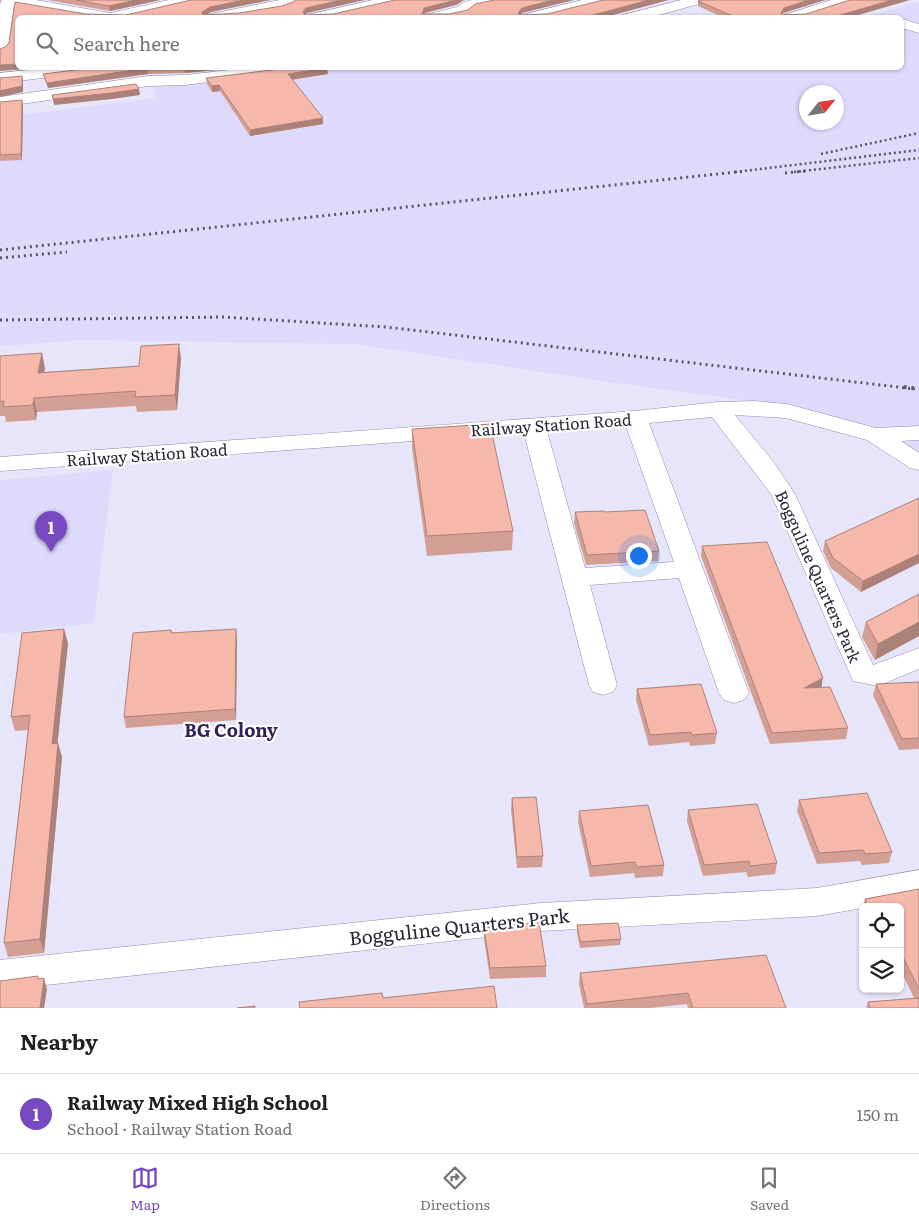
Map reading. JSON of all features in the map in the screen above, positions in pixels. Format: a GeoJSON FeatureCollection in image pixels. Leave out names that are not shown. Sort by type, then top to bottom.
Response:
{"type":"FeatureCollection","features":[{"type":"Feature","properties":{"kind":"street"},"geometry":{"type":"LineString","coordinates":[[56,8],[93,0]]}},
{"type":"Feature","properties":{"kind":"street"},"geometry":{"type":"LineString","coordinates":[[121,15],[188,0]]}},
{"type":"Feature","properties":{"kind":"street"},"geometry":{"type":"LineString","coordinates":[[325,15],[392,0]]}},
{"type":"Feature","properties":{"kind":"street"},"geometry":{"type":"LineString","coordinates":[[444,0],[472,15]]}},
{"type":"Feature","properties":{"kind":"street"},"geometry":{"type":"LineString","coordinates":[[442,15],[490,0]]}},
{"type":"Feature","properties":{"kind":"street"},"geometry":{"type":"LineString","coordinates":[[539,15],[599,0]]}},
{"type":"Feature","properties":{"kind":"street"},"geometry":{"type":"LineString","coordinates":[[636,15],[670,3],[698,0]]}},
{"type":"Feature","properties":{"kind":"street"},"geometry":{"type":"LineString","coordinates":[[798,15],[845,0]]}},
{"type":"Feature","properties":{"kind":"street"},"geometry":{"type":"LineString","coordinates":[[15,48],[0,49],[1,25],[9,3],[100,15]]}},
{"type":"Feature","properties":{"kind":"street"},"geometry":{"type":"LineString","coordinates":[[670,3],[692,14]]}},
{"type":"Feature","properties":{"kind":"street"},"geometry":{"type":"LineString","coordinates":[[228,15],[282,5]]}},
{"type":"Feature","properties":{"kind":"street"},"geometry":{"type":"LineString","coordinates":[[904,24],[919,28]]}},
{"type":"Feature","properties":{"kind":"street"},"geometry":{"type":"LineString","coordinates":[[0,78],[68,70]]}},
{"type":"Feature","properties":{"kind":"street"},"geometry":{"type":"LineString","coordinates":[[0,102],[148,81],[185,80],[264,70]]}},
{"type":"Feature","properties":{"kind":"street","name":"Railway Station Road"},"geometry":{"type":"LineString","coordinates":[[0,464],[534,426],[718,409],[755,408],[787,411],[875,435],[919,433]]}},
{"type":"Feature","properties":{"kind":"street","name":"Bogguline Quarters Park"},"geometry":{"type":"LineString","coordinates":[[718,409],[766,469],[783,494],[863,674],[878,676],[912,666]]}},
{"type":"Feature","properties":{"kind":"street"},"geometry":{"type":"LineString","coordinates":[[635,418],[734,693]]}},
{"type":"Feature","properties":{"kind":"street"},"geometry":{"type":"LineString","coordinates":[[534,426],[603,685]]}},
{"type":"Feature","properties":{"kind":"street"},"geometry":{"type":"LineString","coordinates":[[875,435],[919,463]]}},
{"type":"Feature","properties":{"kind":"street"},"geometry":{"type":"LineString","coordinates":[[574,578],[689,569]]}},
{"type":"Feature","properties":{"kind":"street","name":"Bogguline Quarters Park"},"geometry":{"type":"LineString","coordinates":[[0,975],[541,917],[818,902],[919,884]]}},
{"type":"Feature","properties":{"kind":"shaded area"},"geometry":{"type":"Polygon","coordinates":[[[919,2],[919,461],[795,407],[610,382],[356,344],[82,340],[0,346],[0,118],[155,98],[152,85],[265,70],[904,70],[904,15],[872,15],[919,2]]]}},
{"type":"Feature","properties":{"kind":"shaded area"},"geometry":{"type":"Polygon","coordinates":[[[113,470],[94,623],[0,634],[0,480],[113,470]]]}},
{"type":"Feature","properties":{"kind":"building"},"geometry":{"type":"Polygon","coordinates":[[[76,0],[136,0],[109,6],[76,0]]]}},
{"type":"Feature","properties":{"kind":"building"},"geometry":{"type":"Polygon","coordinates":[[[191,0],[244,0],[210,7],[202,12],[203,15],[126,15],[191,0]]]}},
{"type":"Feature","properties":{"kind":"building"},"geometry":{"type":"Polygon","coordinates":[[[295,0],[341,0],[306,8],[303,12],[305,15],[203,15],[239,13],[282,6],[295,0]]]}},
{"type":"Feature","properties":{"kind":"building"},"geometry":{"type":"Polygon","coordinates":[[[395,0],[456,0],[424,8],[422,14],[449,14],[468,10],[475,4],[494,0],[553,0],[522,8],[518,13],[520,15],[305,15],[333,14],[395,0]]]}},
{"type":"Feature","properties":{"kind":"building"},"geometry":{"type":"Polygon","coordinates":[[[603,0],[649,0],[593,15],[520,15],[547,14],[603,0]]]}},
{"type":"Feature","properties":{"kind":"building"},"geometry":{"type":"Polygon","coordinates":[[[809,0],[784,8],[781,13],[783,15],[730,15],[698,1],[809,0]]]}},
{"type":"Feature","properties":{"kind":"building"},"geometry":{"type":"Polygon","coordinates":[[[850,0],[892,0],[840,15],[783,15],[806,14],[850,0]]]}},
{"type":"Feature","properties":{"kind":"building"},"geometry":{"type":"Polygon","coordinates":[[[15,2],[86,14],[126,15],[15,15],[15,64],[0,65],[0,49],[9,43],[15,2]]]}},
{"type":"Feature","properties":{"kind":"building"},"geometry":{"type":"Polygon","coordinates":[[[76,70],[134,70],[47,83],[43,74],[76,70]]]}},
{"type":"Feature","properties":{"kind":"building"},"geometry":{"type":"Polygon","coordinates":[[[272,70],[314,70],[288,74],[323,118],[250,130],[219,85],[212,86],[206,78],[272,70]]]}},
{"type":"Feature","properties":{"kind":"building"},"geometry":{"type":"Polygon","coordinates":[[[22,76],[22,86],[0,91],[0,78],[22,76]]]}},
{"type":"Feature","properties":{"kind":"building"},"geometry":{"type":"Polygon","coordinates":[[[136,84],[139,89],[53,99],[52,95],[136,84]]]}},
{"type":"Feature","properties":{"kind":"building"},"geometry":{"type":"Polygon","coordinates":[[[22,100],[21,154],[0,155],[0,102],[22,100]]]}},
{"type":"Feature","properties":{"kind":"building"},"geometry":{"type":"Polygon","coordinates":[[[179,344],[175,395],[135,397],[136,391],[34,398],[33,405],[3,407],[4,401],[0,401],[0,356],[42,353],[38,373],[139,366],[141,346],[179,344]]]}},
{"type":"Feature","properties":{"kind":"building"},"geometry":{"type":"Polygon","coordinates":[[[490,424],[513,531],[427,536],[412,429],[490,424]]]}},
{"type":"Feature","properties":{"kind":"building"},"geometry":{"type":"Polygon","coordinates":[[[919,498],[919,554],[863,581],[833,558],[825,541],[919,498]]]}},
{"type":"Feature","properties":{"kind":"building"},"geometry":{"type":"Polygon","coordinates":[[[645,510],[659,551],[587,555],[575,512],[645,510]]]}},
{"type":"Feature","properties":{"kind":"building"},"geometry":{"type":"Polygon","coordinates":[[[767,542],[823,678],[804,688],[830,687],[848,728],[772,733],[702,546],[767,542]]]}},
{"type":"Feature","properties":{"kind":"building"},"geometry":{"type":"Polygon","coordinates":[[[919,594],[919,622],[878,644],[866,622],[919,594]]]}},
{"type":"Feature","properties":{"kind":"building"},"geometry":{"type":"Polygon","coordinates":[[[64,629],[52,744],[58,743],[40,939],[4,943],[30,715],[11,717],[22,633],[64,629]]]}},
{"type":"Feature","properties":{"kind":"building"},"geometry":{"type":"Polygon","coordinates":[[[236,629],[235,709],[124,717],[133,633],[171,630],[171,633],[236,629]]]}},
{"type":"Feature","properties":{"kind":"building"},"geometry":{"type":"Polygon","coordinates":[[[919,682],[919,738],[902,739],[876,684],[919,682]]]}},
{"type":"Feature","properties":{"kind":"building"},"geometry":{"type":"Polygon","coordinates":[[[701,684],[717,733],[692,735],[691,732],[650,735],[637,689],[701,684]]]}},
{"type":"Feature","properties":{"kind":"building"},"geometry":{"type":"Polygon","coordinates":[[[867,793],[892,852],[865,854],[863,850],[819,853],[799,800],[867,793]]]}},
{"type":"Feature","properties":{"kind":"building"},"geometry":{"type":"Polygon","coordinates":[[[536,797],[543,856],[517,857],[512,798],[536,797]]]}},
{"type":"Feature","properties":{"kind":"building"},"geometry":{"type":"Polygon","coordinates":[[[757,804],[777,863],[750,866],[749,861],[704,865],[688,810],[757,804]]]}},
{"type":"Feature","properties":{"kind":"building"},"geometry":{"type":"Polygon","coordinates":[[[648,805],[664,865],[637,867],[635,862],[591,866],[579,811],[648,805]]]}},
{"type":"Feature","properties":{"kind":"building"},"geometry":{"type":"Polygon","coordinates":[[[919,889],[919,989],[904,959],[904,903],[866,903],[865,899],[919,889]]]}},
{"type":"Feature","properties":{"kind":"building"},"geometry":{"type":"Polygon","coordinates":[[[539,922],[546,966],[490,968],[484,928],[539,922]]]}},
{"type":"Feature","properties":{"kind":"building"},"geometry":{"type":"Polygon","coordinates":[[[618,923],[621,939],[580,942],[577,925],[618,923]]]}},
{"type":"Feature","properties":{"kind":"building"},"geometry":{"type":"Polygon","coordinates":[[[766,955],[786,1008],[693,1008],[688,993],[587,1004],[580,973],[766,955]]]}},
{"type":"Feature","properties":{"kind":"building"},"geometry":{"type":"Polygon","coordinates":[[[38,976],[38,979],[44,978],[40,1008],[0,1008],[0,981],[38,976]]]}},
{"type":"Feature","properties":{"kind":"building"},"geometry":{"type":"Polygon","coordinates":[[[494,986],[497,1008],[300,1008],[299,1002],[382,993],[383,998],[494,986]]]}},
{"type":"Feature","properties":{"kind":"building"},"geometry":{"type":"Polygon","coordinates":[[[919,998],[919,1008],[870,1008],[868,1002],[919,998]]]}},
{"type":"Feature","properties":{"kind":"building"},"geometry":{"type":"Polygon","coordinates":[[[255,1006],[255,1008],[237,1008],[255,1006]]]}},
{"type":"Feature","properties":{"kind":"railway"},"geometry":{"type":"LineString","coordinates":[[821,154],[919,133]]}},
{"type":"Feature","properties":{"kind":"railway"},"geometry":{"type":"LineString","coordinates":[[735,172],[919,150]]}},
{"type":"Feature","properties":{"kind":"railway"},"geometry":{"type":"LineString","coordinates":[[794,172],[919,158]]}},
{"type":"Feature","properties":{"kind":"railway"},"geometry":{"type":"LineString","coordinates":[[0,250],[746,171]]}},
{"type":"Feature","properties":{"kind":"railway"},"geometry":{"type":"LineString","coordinates":[[785,173],[806,171]]}},
{"type":"Feature","properties":{"kind":"railway"},"geometry":{"type":"LineString","coordinates":[[0,258],[67,252]]}},
{"type":"Feature","properties":{"kind":"railway"},"geometry":{"type":"LineString","coordinates":[[0,320],[223,317],[386,327],[915,389]]}},
{"type":"Feature","properties":{"kind":"railway"},"geometry":{"type":"LineString","coordinates":[[904,387],[919,389]]}},
{"type":"Feature","properties":{"kind":"place","name":"Railway Mixed High School"},"geometry":{"type":"Point","coordinates":[51,552]}},
{"type":"Feature","properties":{"kind":"district","name":"BG Colony"},"geometry":{"type":"Point","coordinates":[231,729]}}]}
